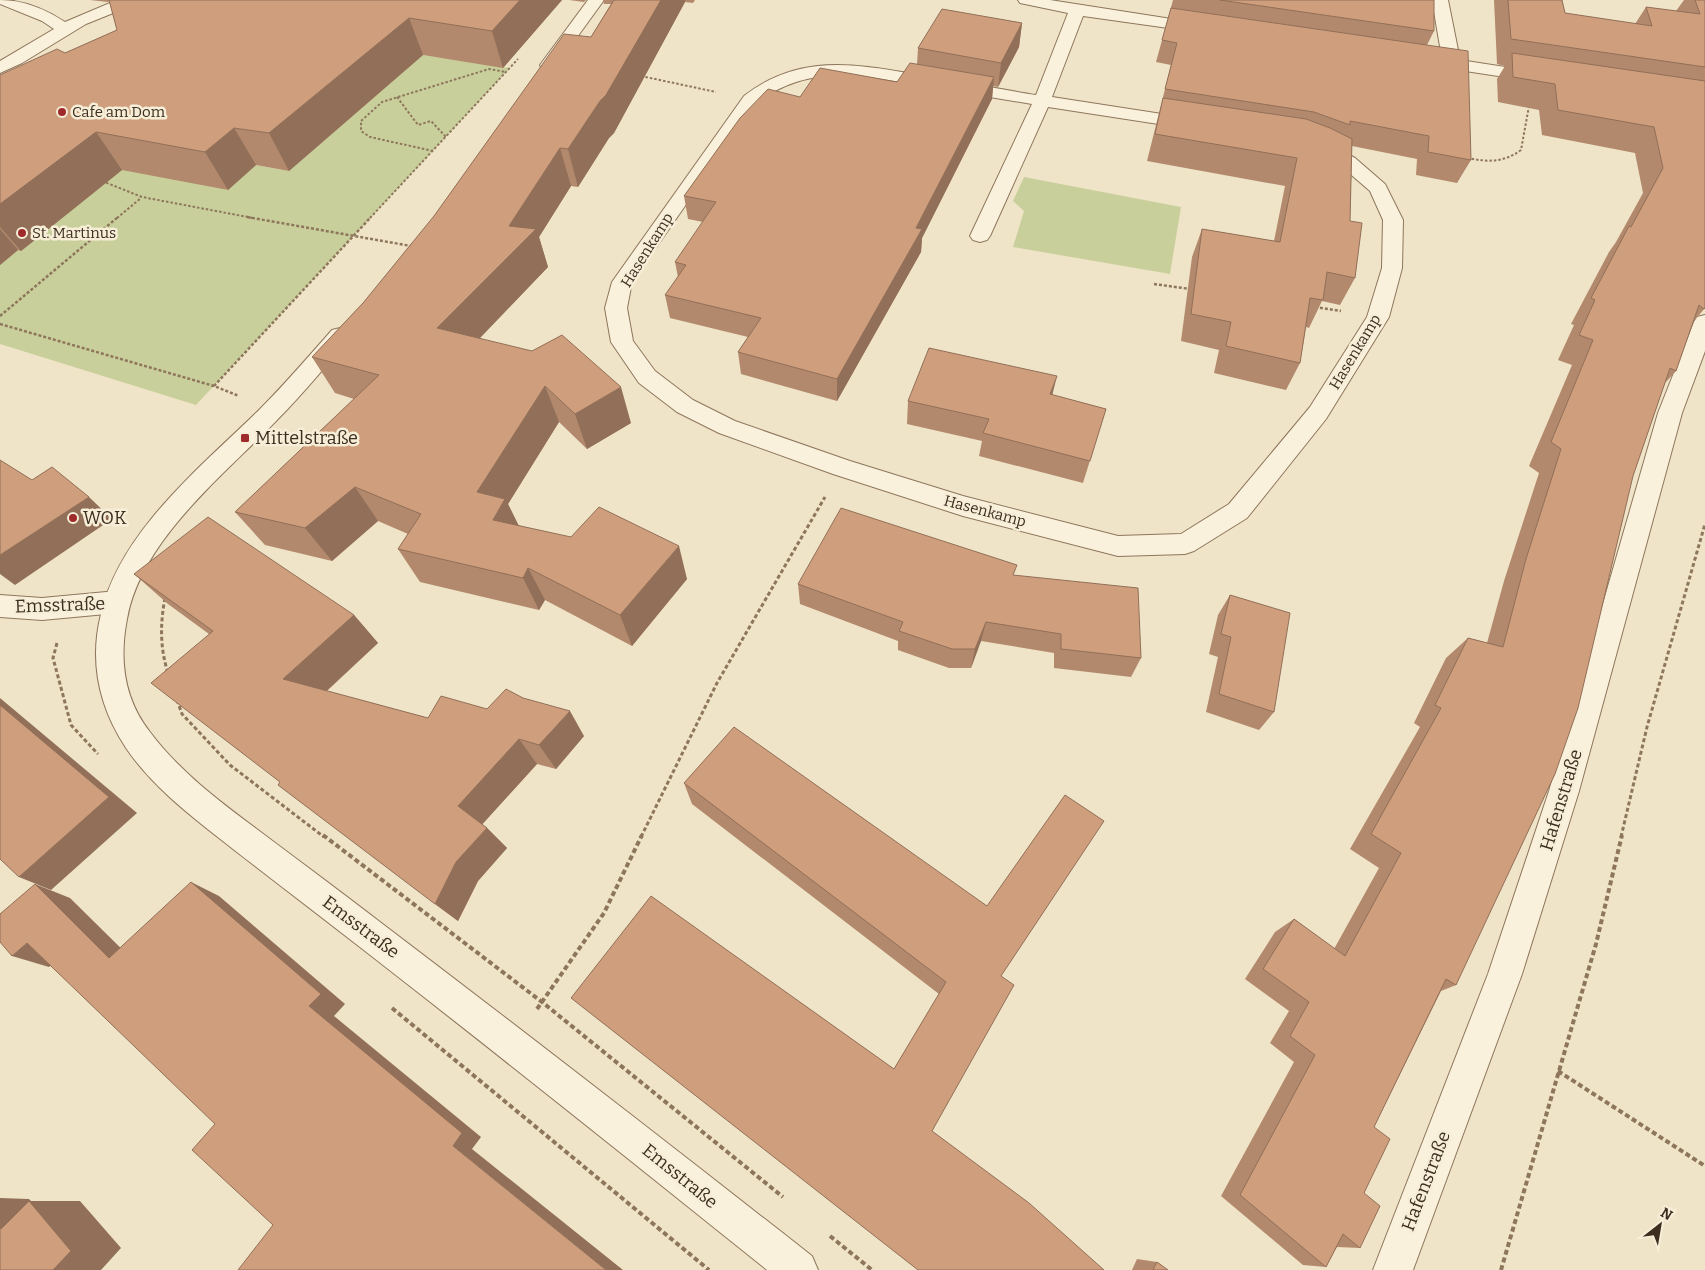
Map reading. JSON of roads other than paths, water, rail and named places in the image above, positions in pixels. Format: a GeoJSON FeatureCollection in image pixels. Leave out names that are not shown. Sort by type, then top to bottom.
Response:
{"type":"FeatureCollection","features":[{"type":"Feature","properties":{"kind":"street"},"geometry":{"type":"LineString","coordinates":[[5,0],[48,18],[64,29]]}},
{"type":"Feature","properties":{"kind":"street"},"geometry":{"type":"LineString","coordinates":[[0,68],[24,56],[64,29],[88,16],[132,0]]}},
{"type":"Feature","properties":{"kind":"street"},"geometry":{"type":"LineString","coordinates":[[536,80],[596,0]]}},
{"type":"Feature","properties":{"kind":"street"},"geometry":{"type":"LineString","coordinates":[[1026,0],[1078,10],[1118,7],[1215,29]]}},
{"type":"Feature","properties":{"kind":"street"},"geometry":{"type":"LineString","coordinates":[[1440,0],[1452,64]]}},
{"type":"Feature","properties":{"kind":"street"},"geometry":{"type":"LineString","coordinates":[[980,236],[1042,101],[1078,10]]}},
{"type":"Feature","properties":{"kind":"street"},"geometry":{"type":"LineString","coordinates":[[1412,58],[1558,80]]}},
{"type":"Feature","properties":{"kind":"street","name":"Hasenkamp"},"geometry":{"type":"LineString","coordinates":[[840,69],[876,73],[1042,101],[1298,140],[1326,150],[1348,162],[1378,188],[1393,220],[1392,268],[1378,317],[1318,413],[1238,511],[1185,544],[1118,546],[962,506],[842,468],[727,428],[685,406],[647,376],[622,342],[616,308],[622,282],[750,100],[765,87],[808,71],[840,69]]}},
{"type":"Feature","properties":{"kind":"street"},"geometry":{"type":"LineString","coordinates":[[117,602],[138,557],[158,529],[274,409],[352,322]]}},
{"type":"Feature","properties":{"kind":"street","name":"Hafenstraße"},"geometry":{"type":"LineString","coordinates":[[1392,1270],[1505,974],[1564,791],[1670,413],[1705,322]]}},
{"type":"Feature","properties":{"kind":"street","name":"Emsstraße"},"geometry":{"type":"LineString","coordinates":[[0,606],[42,609],[117,602],[108,665],[112,688],[125,720],[157,765],[211,813],[512,1042],[798,1270]]}},
{"type":"Feature","properties":{"kind":"place","name":"Cafe am Dom"},"geometry":{"type":"Point","coordinates":[62,112]}},
{"type":"Feature","properties":{"kind":"place","name":"St. Martinus"},"geometry":{"type":"Point","coordinates":[22,233]}},
{"type":"Feature","properties":{"kind":"place","name":"Mittelstraße"},"geometry":{"type":"Point","coordinates":[245,438]}},
{"type":"Feature","properties":{"kind":"place","name":"WOK"},"geometry":{"type":"Point","coordinates":[73,518]}}]}
